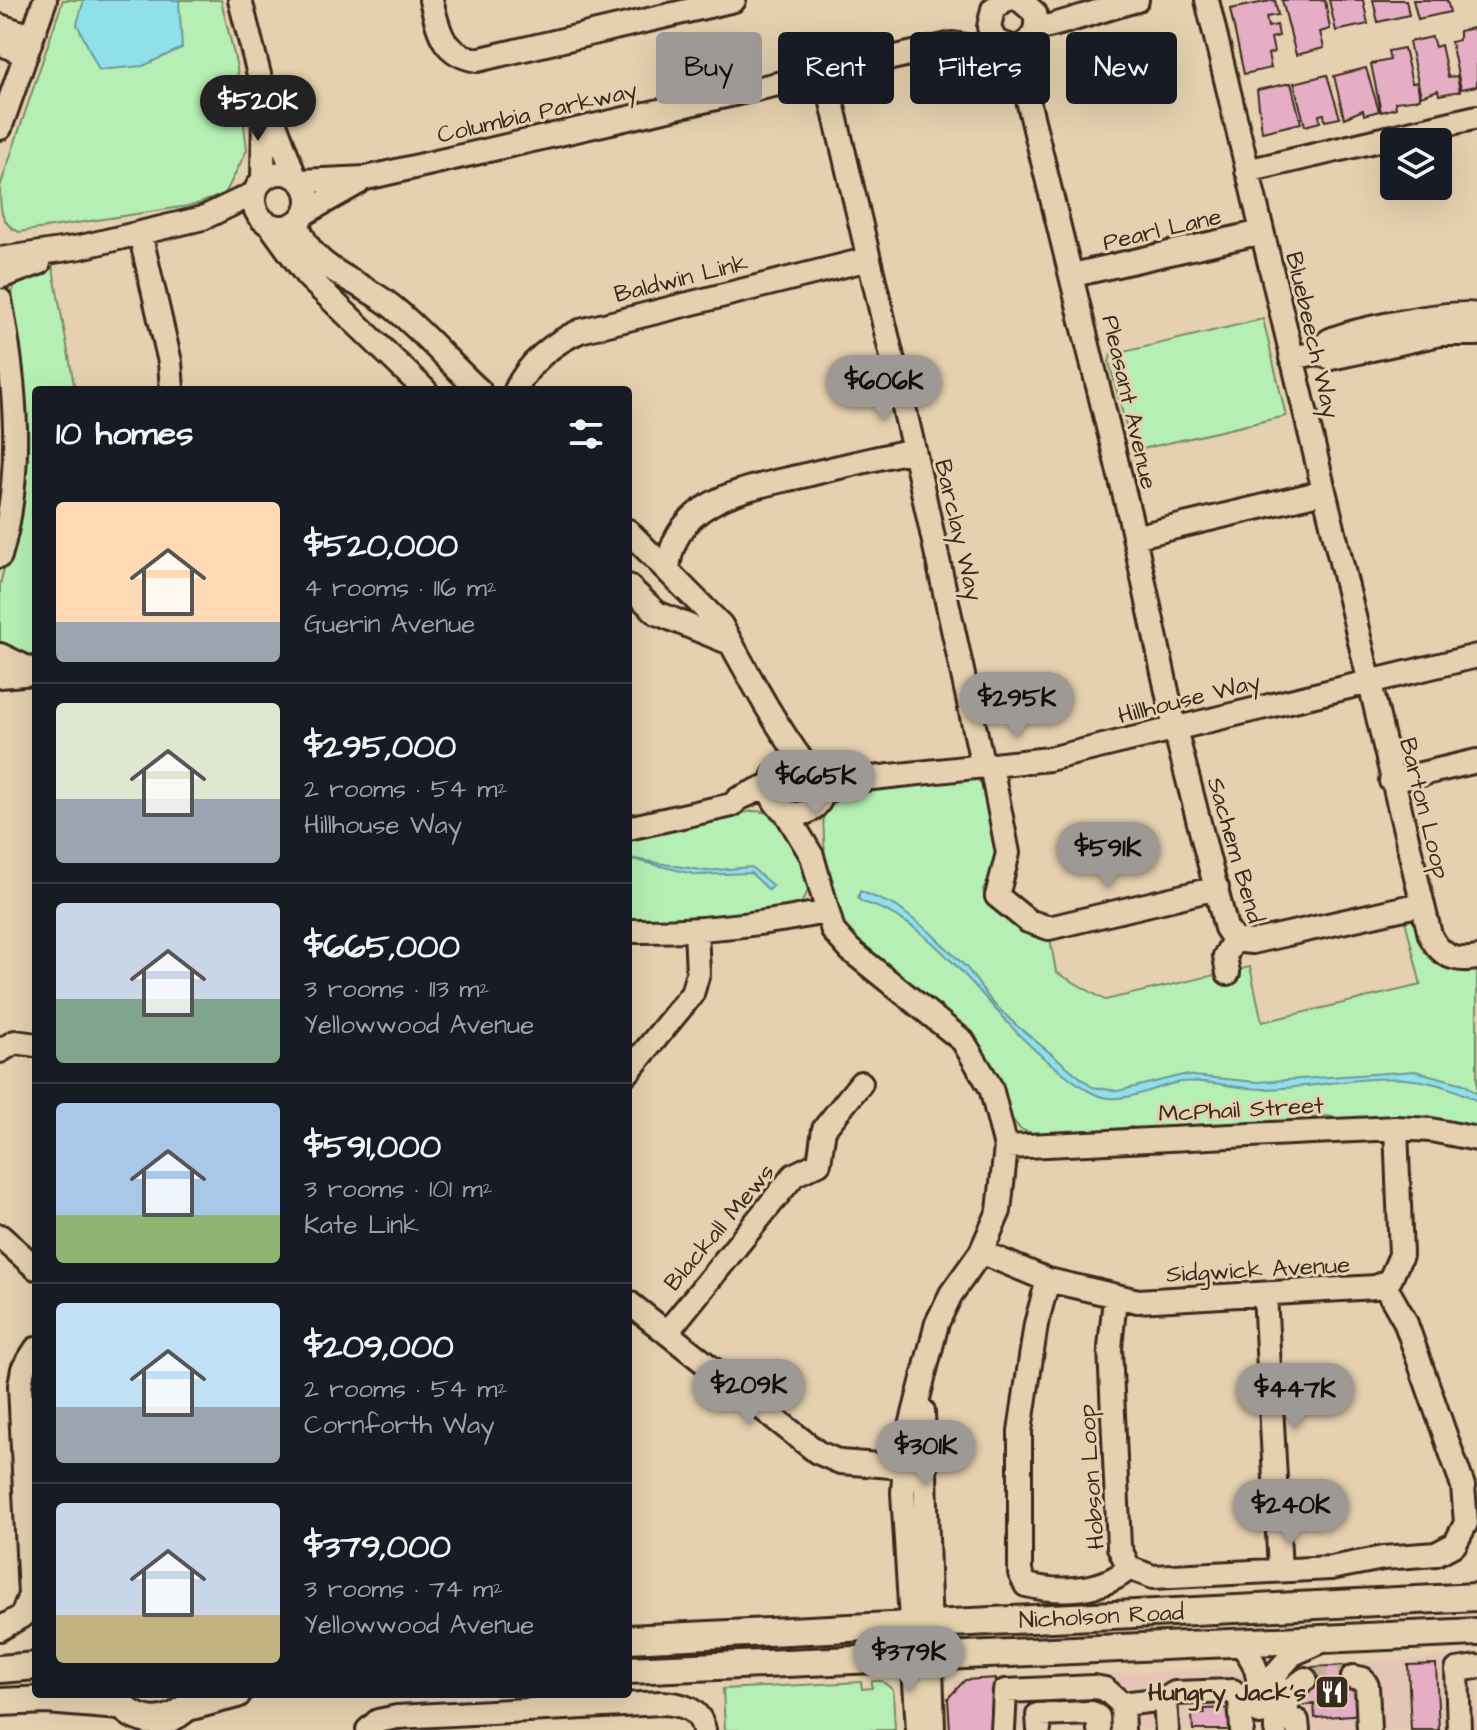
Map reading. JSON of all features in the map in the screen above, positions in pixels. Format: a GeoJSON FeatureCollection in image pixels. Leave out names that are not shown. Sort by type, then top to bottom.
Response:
{"type":"FeatureCollection","features":[{"type":"Feature","properties":{"kind":"main road","name":"Nicholson Road"},"geometry":{"type":"LineString","coordinates":[[632,1639],[1477,1597]]}},
{"type":"Feature","properties":{"kind":"main road","name":"Nicholson Road"},"geometry":{"type":"LineString","coordinates":[[632,1670],[1477,1632]]}},
{"type":"Feature","properties":{"kind":"main road"},"geometry":{"type":"LineString","coordinates":[[0,1669],[32,1666]]}},
{"type":"Feature","properties":{"kind":"main road"},"geometry":{"type":"LineString","coordinates":[[0,1702],[47,1700],[127,1712],[156,1722],[225,1698]]}},
{"type":"Feature","properties":{"kind":"street"},"geometry":{"type":"LineString","coordinates":[[0,128],[45,0]]}},
{"type":"Feature","properties":{"kind":"street"},"geometry":{"type":"LineString","coordinates":[[240,0],[264,94],[308,203],[301,218],[309,250],[323,264],[392,306],[475,386]]}},
{"type":"Feature","properties":{"kind":"street"},"geometry":{"type":"LineString","coordinates":[[431,0],[441,41],[452,53],[477,60],[734,0]]}},
{"type":"Feature","properties":{"kind":"street"},"geometry":{"type":"LineString","coordinates":[[997,18],[1015,48],[1029,19],[1066,12],[1073,17],[1137,0]]}},
{"type":"Feature","properties":{"kind":"street","name":"Bluebeech Way"},"geometry":{"type":"LineString","coordinates":[[1207,0],[1368,682]]}},
{"type":"Feature","properties":{"kind":"street","name":"Columbia Parkway"},"geometry":{"type":"LineString","coordinates":[[894,57],[953,44],[969,29],[997,18]]}},
{"type":"Feature","properties":{"kind":"street"},"geometry":{"type":"LineString","coordinates":[[0,26],[29,46]]}},
{"type":"Feature","properties":{"kind":"street"},"geometry":{"type":"LineString","coordinates":[[0,43],[29,46]]}},
{"type":"Feature","properties":{"kind":"street","name":"Columbia Parkway"},"geometry":{"type":"LineString","coordinates":[[298,179],[366,178],[778,84]]}},
{"type":"Feature","properties":{"kind":"street"},"geometry":{"type":"LineString","coordinates":[[264,94],[259,186],[254,202],[307,276],[417,386]]}},
{"type":"Feature","properties":{"kind":"street","name":"Barclay Way"},"geometry":{"type":"LineString","coordinates":[[832,104],[1008,853],[997,896],[1028,921],[1049,928],[1217,888]]}},
{"type":"Feature","properties":{"kind":"street","name":"Pleasant Avenue"},"geometry":{"type":"LineString","coordinates":[[1029,104],[1073,275],[1175,729]]}},
{"type":"Feature","properties":{"kind":"street"},"geometry":{"type":"LineString","coordinates":[[1247,171],[1477,117]]}},
{"type":"Feature","properties":{"kind":"street"},"geometry":{"type":"LineString","coordinates":[[0,259],[81,247],[203,218],[274,174],[298,179]]}},
{"type":"Feature","properties":{"kind":"street","name":"Columbia Parkway"},"geometry":{"type":"LineString","coordinates":[[301,218],[366,178]]}},
{"type":"Feature","properties":{"kind":"street"},"geometry":{"type":"LineString","coordinates":[[203,218],[266,222],[280,227],[301,218]]}},
{"type":"Feature","properties":{"kind":"street","name":"Pearl Lane"},"geometry":{"type":"LineString","coordinates":[[1073,275],[1262,232]]}},
{"type":"Feature","properties":{"kind":"street"},"geometry":{"type":"LineString","coordinates":[[140,233],[170,362],[172,386]]}},
{"type":"Feature","properties":{"kind":"street"},"geometry":{"type":"LineString","coordinates":[[0,277],[81,247]]}},
{"type":"Feature","properties":{"kind":"street","name":"Baldwin Link"},"geometry":{"type":"LineString","coordinates":[[519,384],[556,344],[580,331],[869,259]]}},
{"type":"Feature","properties":{"kind":"street"},"geometry":{"type":"LineString","coordinates":[[0,300],[10,354],[16,424],[13,486],[0,556]]}},
{"type":"Feature","properties":{"kind":"street"},"geometry":{"type":"LineString","coordinates":[[1317,353],[1328,341],[1394,325],[1447,313],[1477,315]]}},
{"type":"Feature","properties":{"kind":"street"},"geometry":{"type":"LineString","coordinates":[[1291,358],[1317,353],[1331,358],[1440,334],[1477,334]]}},
{"type":"Feature","properties":{"kind":"street"},"geometry":{"type":"LineString","coordinates":[[632,535],[658,540],[679,530],[703,508],[732,492],[914,450]]}},
{"type":"Feature","properties":{"kind":"street"},"geometry":{"type":"LineString","coordinates":[[1134,537],[1323,492]]}},
{"type":"Feature","properties":{"kind":"street"},"geometry":{"type":"LineString","coordinates":[[668,570],[670,549],[679,530]]}},
{"type":"Feature","properties":{"kind":"street"},"geometry":{"type":"LineString","coordinates":[[632,535],[716,618],[751,675],[776,727],[784,732],[810,766],[818,801],[811,827],[815,847],[812,856]]}},
{"type":"Feature","properties":{"kind":"street"},"geometry":{"type":"LineString","coordinates":[[632,590],[657,613],[728,642]]}},
{"type":"Feature","properties":{"kind":"street"},"geometry":{"type":"LineString","coordinates":[[0,655],[32,670]]}},
{"type":"Feature","properties":{"kind":"street","name":"Hillhouse Way"},"geometry":{"type":"LineString","coordinates":[[818,801],[863,779],[1049,759],[1477,656]]}},
{"type":"Feature","properties":{"kind":"street"},"geometry":{"type":"LineString","coordinates":[[0,676],[32,672]]}},
{"type":"Feature","properties":{"kind":"street","name":"Barton Loop"},"geometry":{"type":"LineString","coordinates":[[1368,682],[1430,935],[1442,953],[1454,959],[1477,958]]}},
{"type":"Feature","properties":{"kind":"street"},"geometry":{"type":"LineString","coordinates":[[776,727],[776,776],[782,809],[812,856],[826,912],[841,942],[963,1041],[991,1088],[1006,1147],[999,1211],[981,1252],[951,1294],[937,1323],[906,1446],[904,1467],[921,1626]]}},
{"type":"Feature","properties":{"kind":"street","name":"Sachem Bend"},"geometry":{"type":"LineString","coordinates":[[1175,729],[1226,928],[1234,940],[1252,942],[1422,904]]}},
{"type":"Feature","properties":{"kind":"street"},"geometry":{"type":"LineString","coordinates":[[1391,781],[1477,761]]}},
{"type":"Feature","properties":{"kind":"street"},"geometry":{"type":"LineString","coordinates":[[632,827],[732,805],[776,776],[789,763],[810,766]]}},
{"type":"Feature","properties":{"kind":"street","name":"Hillhouse Way"},"geometry":{"type":"LineString","coordinates":[[810,766],[855,774],[863,779]]}},
{"type":"Feature","properties":{"kind":"street"},"geometry":{"type":"LineString","coordinates":[[732,805],[740,809],[782,809],[799,814],[818,801]]}},
{"type":"Feature","properties":{"kind":"street"},"geometry":{"type":"LineString","coordinates":[[632,931],[696,930],[777,922],[826,912]]}},
{"type":"Feature","properties":{"kind":"street"},"geometry":{"type":"LineString","coordinates":[[632,1067],[692,994],[698,973],[696,930]]}},
{"type":"Feature","properties":{"kind":"street"},"geometry":{"type":"LineString","coordinates":[[1228,973],[1225,956],[1234,940]]}},
{"type":"Feature","properties":{"kind":"street"},"geometry":{"type":"LineString","coordinates":[[0,1051],[15,1042],[32,1044]]}},
{"type":"Feature","properties":{"kind":"street","name":"Blackall Mews"},"geometry":{"type":"LineString","coordinates":[[667,1332],[794,1175],[819,1163],[824,1129],[861,1083]]}},
{"type":"Feature","properties":{"kind":"street","name":"McPhail Street"},"geometry":{"type":"LineString","coordinates":[[1006,1147],[1396,1128],[1431,1130],[1477,1139]]}},
{"type":"Feature","properties":{"kind":"street","name":"Sidgwick Avenue"},"geometry":{"type":"LineString","coordinates":[[981,1252],[1048,1280],[1138,1301],[1366,1290],[1384,1284],[1397,1270],[1401,1255],[1396,1128]]}},
{"type":"Feature","properties":{"kind":"street"},"geometry":{"type":"LineString","coordinates":[[0,1236],[32,1264]]}},
{"type":"Feature","properties":{"kind":"street"},"geometry":{"type":"LineString","coordinates":[[1048,1280],[1036,1324],[1020,1431],[1020,1573],[1026,1585],[1040,1589],[1101,1586],[1129,1568]]}},
{"type":"Feature","properties":{"kind":"street","name":"Hobson Loop"},"geometry":{"type":"LineString","coordinates":[[1115,1298],[1110,1348],[1119,1547],[1129,1568],[1153,1577],[1331,1568],[1383,1558],[1436,1554],[1455,1544],[1466,1523],[1463,1486],[1453,1455],[1405,1321],[1384,1284]]}},
{"type":"Feature","properties":{"kind":"street"},"geometry":{"type":"LineString","coordinates":[[1265,1295],[1280,1570]]}},
{"type":"Feature","properties":{"kind":"street"},"geometry":{"type":"LineString","coordinates":[[632,1305],[817,1452],[840,1462],[904,1467]]}},
{"type":"Feature","properties":{"kind":"street"},"geometry":{"type":"LineString","coordinates":[[0,1629],[22,1616],[30,1595],[20,1386],[23,1369],[32,1355]]}},
{"type":"Feature","properties":{"kind":"street"},"geometry":{"type":"LineString","coordinates":[[918,1730],[922,1658],[923,1386]]}},
{"type":"Feature","properties":{"kind":"street"},"geometry":{"type":"LineString","coordinates":[[1292,1712],[1275,1674],[1293,1654],[1336,1637]]}},
{"type":"Feature","properties":{"kind":"street"},"geometry":{"type":"LineString","coordinates":[[1236,1641],[1253,1657],[1257,1666],[1261,1730]]}},
{"type":"Feature","properties":{"kind":"street"},"geometry":{"type":"LineString","coordinates":[[922,1658],[933,1730]]}},
{"type":"Feature","properties":{"kind":"street"},"geometry":{"type":"LineString","coordinates":[[1477,1667],[1457,1670],[1465,1705],[1477,1728]]}},
{"type":"Feature","properties":{"kind":"street"},"geometry":{"type":"LineString","coordinates":[[1353,1677],[1363,1679],[1367,1686],[1369,1730]]}},
{"type":"Feature","properties":{"kind":"street"},"geometry":{"type":"LineString","coordinates":[[1003,1730],[1004,1692],[1098,1687],[1105,1689],[1116,1701],[1123,1730]]}},
{"type":"Feature","properties":{"kind":"street"},"geometry":{"type":"LineString","coordinates":[[1116,1701],[1167,1699],[1175,1693],[1228,1690],[1237,1693],[1240,1699],[1242,1730]]}},
{"type":"Feature","properties":{"kind":"street"},"geometry":{"type":"LineString","coordinates":[[1167,1699],[1167,1730]]}},
{"type":"Feature","properties":{"kind":"street"},"geometry":{"type":"LineString","coordinates":[[368,1730],[378,1721],[397,1717],[661,1703],[682,1704],[691,1710],[704,1730]]}},
{"type":"Feature","properties":{"kind":"street"},"geometry":{"type":"LineString","coordinates":[[1039,1730],[1038,1715],[1092,1713],[1098,1717],[1099,1730]]}},
{"type":"Feature","properties":{"kind":"shaded area"},"geometry":{"type":"Polygon","coordinates":[[[1477,1655],[1477,1730],[945,1730],[944,1697],[955,1681],[962,1679],[1314,1666],[1477,1655]]]}},
{"type":"Feature","properties":{"kind":"green space"},"geometry":{"type":"Polygon","coordinates":[[[63,0],[221,0],[237,68],[247,150],[225,194],[194,205],[19,232],[8,225],[1,208],[0,187],[63,0]]]}},
{"type":"Feature","properties":{"kind":"green space"},"geometry":{"type":"Polygon","coordinates":[[[52,263],[74,386],[32,386],[32,660],[0,648],[0,585],[23,488],[27,408],[12,291],[17,280],[52,263]]]}},
{"type":"Feature","properties":{"kind":"green space"},"geometry":{"type":"Polygon","coordinates":[[[1263,319],[1286,416],[1133,451],[1109,362],[1111,355],[1263,319]]]}},
{"type":"Feature","properties":{"kind":"green space"},"geometry":{"type":"Polygon","coordinates":[[[970,775],[987,787],[1003,851],[997,869],[983,889],[986,899],[1008,918],[1049,933],[1056,972],[1105,1000],[1250,967],[1262,1022],[1421,985],[1404,916],[1409,916],[1419,929],[1477,966],[1477,1131],[1347,1122],[1322,1116],[1298,1125],[1141,1132],[1132,1127],[1062,1135],[1034,1134],[1020,1129],[1011,1118],[985,1057],[960,1025],[844,933],[826,879],[823,816],[832,804],[848,795],[889,784],[970,775]]]}},
{"type":"Feature","properties":{"kind":"green space"},"geometry":{"type":"Polygon","coordinates":[[[753,811],[768,813],[779,818],[794,836],[810,888],[798,908],[780,913],[632,923],[632,835],[753,811]]]}},
{"type":"Feature","properties":{"kind":"green space"},"geometry":{"type":"Polygon","coordinates":[[[872,1681],[882,1681],[893,1690],[895,1730],[725,1730],[723,1689],[861,1682],[862,1689],[872,1688],[872,1681]]]}},
{"type":"Feature","properties":{"kind":"water"},"geometry":{"type":"Polygon","coordinates":[[[84,0],[179,0],[182,48],[143,66],[99,70],[77,24],[84,0]]]}},
{"type":"Feature","properties":{"kind":"water"},"geometry":{"type":"Polygon","coordinates":[[[632,859],[706,871],[751,867],[773,886],[769,890],[751,873],[697,875],[632,859]]]}},
{"type":"Feature","properties":{"kind":"water"},"geometry":{"type":"Polygon","coordinates":[[[860,891],[896,906],[930,932],[967,968],[992,1002],[1016,1025],[1092,1087],[1118,1091],[1183,1075],[1257,1082],[1415,1071],[1464,1084],[1477,1094],[1477,1101],[1450,1089],[1398,1079],[1264,1089],[1180,1082],[1122,1098],[1097,1095],[1036,1052],[967,977],[919,931],[892,914],[862,902],[858,898],[860,891]]]}},
{"type":"Feature","properties":{"kind":"building"},"geometry":{"type":"Polygon","coordinates":[[[1275,0],[1278,15],[1266,17],[1268,27],[1277,25],[1279,36],[1271,38],[1274,52],[1268,54],[1271,68],[1244,74],[1230,9],[1275,0]]]}},
{"type":"Feature","properties":{"kind":"building"},"geometry":{"type":"Polygon","coordinates":[[[1282,0],[1325,0],[1330,29],[1320,32],[1324,48],[1296,55],[1282,0]]]}},
{"type":"Feature","properties":{"kind":"building"},"geometry":{"type":"Polygon","coordinates":[[[1329,0],[1363,0],[1368,24],[1336,31],[1329,0]]]}},
{"type":"Feature","properties":{"kind":"building"},"geometry":{"type":"Polygon","coordinates":[[[1373,0],[1406,0],[1409,15],[1378,22],[1373,0]]]}},
{"type":"Feature","properties":{"kind":"building"},"geometry":{"type":"Polygon","coordinates":[[[1413,0],[1447,0],[1450,12],[1418,19],[1413,0]]]}},
{"type":"Feature","properties":{"kind":"building"},"geometry":{"type":"Polygon","coordinates":[[[1473,28],[1477,37],[1477,86],[1461,89],[1451,42],[1459,40],[1459,31],[1473,28]]]}},
{"type":"Feature","properties":{"kind":"building"},"geometry":{"type":"Polygon","coordinates":[[[1432,37],[1435,47],[1441,45],[1448,77],[1457,76],[1460,91],[1439,95],[1438,90],[1421,96],[1409,42],[1432,37]]]}},
{"type":"Feature","properties":{"kind":"building"},"geometry":{"type":"Polygon","coordinates":[[[1404,48],[1412,83],[1417,82],[1420,99],[1395,102],[1396,108],[1381,112],[1371,64],[1390,60],[1388,51],[1404,48]]]}},
{"type":"Feature","properties":{"kind":"building"},"geometry":{"type":"Polygon","coordinates":[[[1366,68],[1379,111],[1364,115],[1363,110],[1344,118],[1334,76],[1366,68]]]}},
{"type":"Feature","properties":{"kind":"building"},"geometry":{"type":"Polygon","coordinates":[[[1327,75],[1340,118],[1325,121],[1324,114],[1319,115],[1320,122],[1305,126],[1294,83],[1327,75]]]}},
{"type":"Feature","properties":{"kind":"building"},"geometry":{"type":"Polygon","coordinates":[[[1291,83],[1301,123],[1262,132],[1257,90],[1291,83]]]}},
{"type":"Feature","properties":{"kind":"building"},"geometry":{"type":"Polygon","coordinates":[[[1436,1664],[1439,1730],[1411,1730],[1408,1665],[1436,1664]]]}},
{"type":"Feature","properties":{"kind":"building","name":"Hungry Jack's"},"geometry":{"type":"Polygon","coordinates":[[[1352,1665],[1352,1682],[1361,1684],[1363,1714],[1315,1718],[1314,1704],[1303,1705],[1305,1672],[1313,1672],[1313,1667],[1352,1665]]]}},
{"type":"Feature","properties":{"kind":"building"},"geometry":{"type":"Polygon","coordinates":[[[996,1678],[997,1701],[1010,1730],[950,1730],[948,1698],[965,1680],[996,1678]]]}},
{"type":"Feature","properties":{"kind":"building"},"geometry":{"type":"Polygon","coordinates":[[[1233,1708],[1234,1730],[1193,1730],[1192,1714],[1205,1714],[1204,1709],[1233,1708]]]}},
{"type":"Feature","properties":{"kind":"tunnel"},"geometry":{"type":"LineString","coordinates":[[1305,1679],[1353,1677]]}},
{"type":"Feature","properties":{"kind":"place","name":"Hungry Jack's"},"geometry":{"type":"Point","coordinates":[1332,1692]}}]}
